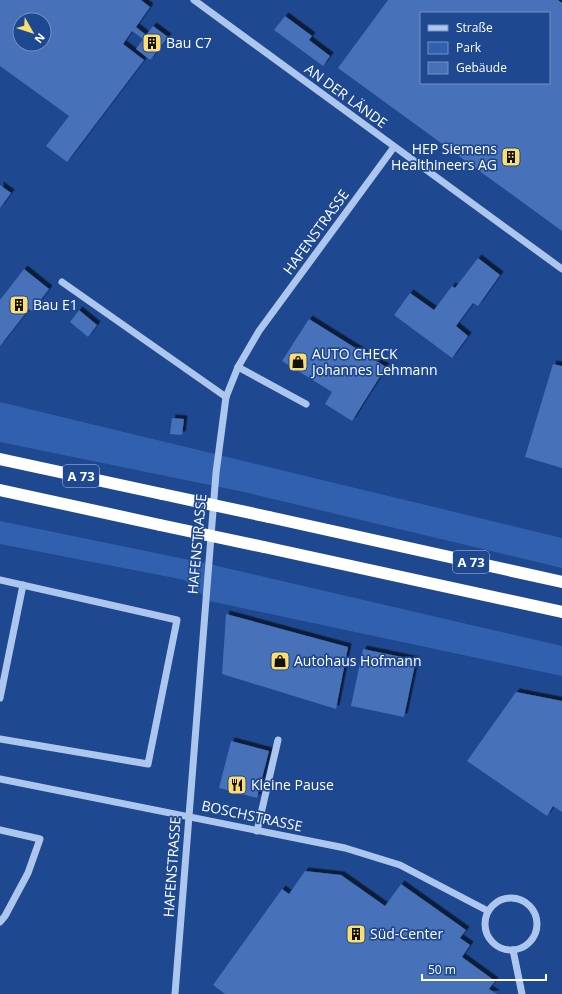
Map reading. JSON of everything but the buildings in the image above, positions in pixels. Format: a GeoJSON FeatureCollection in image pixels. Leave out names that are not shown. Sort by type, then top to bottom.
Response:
{"type":"FeatureCollection","features":[{"type":"Feature","properties":{"kind":"highway","name":"A 73"},"geometry":{"type":"LineString","coordinates":[[0,459],[562,582]]}},
{"type":"Feature","properties":{"kind":"highway","name":"A 73"},"geometry":{"type":"LineString","coordinates":[[0,490],[562,612]]}},
{"type":"Feature","properties":{"kind":"street","name":"AN DER LÄNDE"},"geometry":{"type":"LineString","coordinates":[[194,0],[562,269]]}},
{"type":"Feature","properties":{"kind":"street","name":"HAFENSTRASSE"},"geometry":{"type":"LineString","coordinates":[[175,994],[216,473],[226,397],[238,367],[259,331],[394,147]]}},
{"type":"Feature","properties":{"kind":"street"},"geometry":{"type":"LineString","coordinates":[[62,282],[226,397]]}},
{"type":"Feature","properties":{"kind":"street"},"geometry":{"type":"LineString","coordinates":[[238,367],[306,404]]}},
{"type":"Feature","properties":{"kind":"street"},"geometry":{"type":"LineString","coordinates":[[0,580],[177,620],[148,764],[0,739]]}},
{"type":"Feature","properties":{"kind":"street"},"geometry":{"type":"LineString","coordinates":[[0,698],[23,585]]}},
{"type":"Feature","properties":{"kind":"street"},"geometry":{"type":"LineString","coordinates":[[257,830],[278,740]]}},
{"type":"Feature","properties":{"kind":"street","name":"BOSCHSTRASSE"},"geometry":{"type":"LineString","coordinates":[[0,779],[345,848],[400,865],[488,911]]}},
{"type":"Feature","properties":{"kind":"street"},"geometry":{"type":"LineString","coordinates":[[0,830],[40,839],[28,873],[5,916],[0,922]]}},
{"type":"Feature","properties":{"kind":"street"},"geometry":{"type":"LineString","coordinates":[[510,898],[519,899],[533,910],[537,928],[534,936],[523,947],[513,950],[505,950],[491,941],[484,926],[488,911],[494,904],[501,900],[510,898]]}},
{"type":"Feature","properties":{"kind":"street"},"geometry":{"type":"LineString","coordinates":[[513,950],[522,994]]}},
{"type":"Feature","properties":{"kind":"green space"},"geometry":{"type":"Polygon","coordinates":[[[0,402],[562,538],[562,568],[244,492],[0,442],[0,402]]]}},
{"type":"Feature","properties":{"kind":"green space"},"geometry":{"type":"Polygon","coordinates":[[[0,521],[209,564],[562,646],[562,676],[209,601],[185,580],[0,544],[0,521]]]}},
{"type":"Feature","properties":{"kind":"place","name":"Bau C7"},"geometry":{"type":"Point","coordinates":[152,43]}},
{"type":"Feature","properties":{"kind":"place","name":"HEP Siemens Healthineers AG"},"geometry":{"type":"Point","coordinates":[511,157]}},
{"type":"Feature","properties":{"kind":"place","name":"Bau E1"},"geometry":{"type":"Point","coordinates":[19,305]}},
{"type":"Feature","properties":{"kind":"place","name":"AUTO CHECK Johannes Lehmann"},"geometry":{"type":"Point","coordinates":[298,362]}},
{"type":"Feature","properties":{"kind":"place","name":"Autohaus Hofmann"},"geometry":{"type":"Point","coordinates":[280,661]}},
{"type":"Feature","properties":{"kind":"place","name":"Kleine Pause"},"geometry":{"type":"Point","coordinates":[237,785]}},
{"type":"Feature","properties":{"kind":"place","name":"Süd-Center"},"geometry":{"type":"Point","coordinates":[356,934]}}]}
